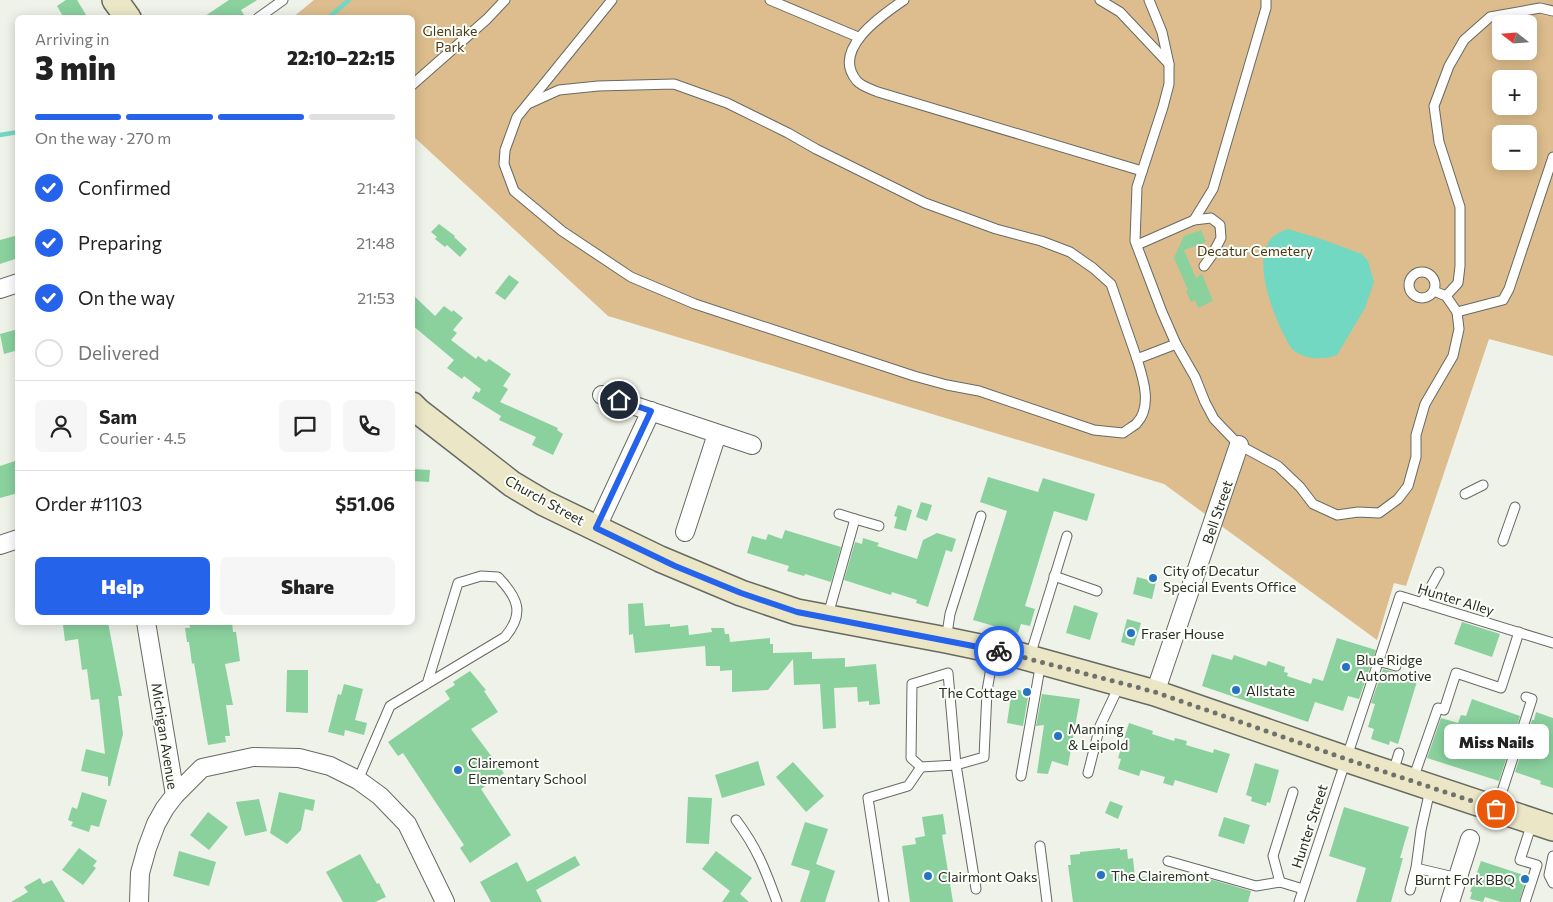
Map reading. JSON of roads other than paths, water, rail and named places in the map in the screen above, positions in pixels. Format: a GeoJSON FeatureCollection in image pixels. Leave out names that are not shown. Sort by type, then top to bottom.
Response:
{"type":"FeatureCollection","features":[{"type":"Feature","properties":{"kind":"main road","name":"Church Street"},"geometry":{"type":"LineString","coordinates":[[415,411],[512,484],[544,502],[596,528],[676,561],[748,595],[797,612],[994,650],[1155,692],[1346,759],[1408,774],[1496,809],[1543,825]]}},
{"type":"Feature","properties":{"kind":"street"},"geometry":{"type":"LineString","coordinates":[[0,289],[15,284]]}},
{"type":"Feature","properties":{"kind":"street"},"geometry":{"type":"LineString","coordinates":[[602,395],[752,446]]}},
{"type":"Feature","properties":{"kind":"street"},"geometry":{"type":"LineString","coordinates":[[596,528],[651,411]]}},
{"type":"Feature","properties":{"kind":"street"},"geometry":{"type":"LineString","coordinates":[[685,532],[717,434]]}},
{"type":"Feature","properties":{"kind":"street","name":"Bell Street"},"geometry":{"type":"LineString","coordinates":[[1155,692],[1239,445]]}},
{"type":"Feature","properties":{"kind":"street"},"geometry":{"type":"LineString","coordinates":[[0,544],[15,540]]}},
{"type":"Feature","properties":{"kind":"street","name":"Michigan Avenue"},"geometry":{"type":"LineString","coordinates":[[139,902],[140,874],[147,848],[156,824],[175,795],[147,625]]}},
{"type":"Feature","properties":{"kind":"street"},"geometry":{"type":"LineString","coordinates":[[175,795],[202,768],[253,757],[299,758],[330,766],[358,780],[380,796],[407,824],[445,902]]}},
{"type":"Feature","properties":{"kind":"street"},"geometry":{"type":"LineString","coordinates":[[1450,902],[1470,839]]}},
{"type":"Feature","properties":{"kind":"lane"},"geometry":{"type":"LineString","coordinates":[[262,15],[282,0]]}},
{"type":"Feature","properties":{"kind":"lane"},"geometry":{"type":"LineString","coordinates":[[415,82],[487,19],[505,0]]}},
{"type":"Feature","properties":{"kind":"lane"},"geometry":{"type":"LineString","coordinates":[[526,105],[559,90],[598,86],[674,84],[727,103],[926,203],[996,229],[1041,241],[1070,252],[1093,268],[1111,284],[1144,383],[1145,398],[1143,412],[1137,423],[1122,433],[1094,430],[979,391],[914,376],[695,304],[631,277],[562,230],[514,191],[504,164],[505,150],[517,117],[526,105],[612,0]]}},
{"type":"Feature","properties":{"kind":"lane"},"geometry":{"type":"LineString","coordinates":[[770,0],[858,38]]}},
{"type":"Feature","properties":{"kind":"lane"},"geometry":{"type":"LineString","coordinates":[[904,0],[881,16],[858,38],[851,54],[850,70],[858,82],[871,89],[1142,170]]}},
{"type":"Feature","properties":{"kind":"lane"},"geometry":{"type":"LineString","coordinates":[[1102,0],[1120,12],[1169,64]]}},
{"type":"Feature","properties":{"kind":"lane"},"geometry":{"type":"LineString","coordinates":[[1150,0],[1162,32],[1169,64],[1169,84],[1164,107],[1138,187],[1135,241],[1176,344],[1195,377],[1214,419],[1239,445],[1278,466],[1300,487],[1313,504],[1337,515],[1358,512],[1379,513],[1398,499],[1408,486],[1416,457],[1416,435],[1425,404],[1453,356],[1458,330],[1457,312],[1446,296],[1434,291]]}},
{"type":"Feature","properties":{"kind":"lane"},"geometry":{"type":"LineString","coordinates":[[1194,220],[1213,189],[1266,8],[1266,0]]}},
{"type":"Feature","properties":{"kind":"lane"},"geometry":{"type":"LineString","coordinates":[[1446,296],[1458,283],[1460,266],[1460,207],[1439,142],[1434,106],[1449,66],[1464,40],[1490,17],[1540,8],[1553,11]]}},
{"type":"Feature","properties":{"kind":"lane"},"geometry":{"type":"LineString","coordinates":[[1457,312],[1502,300],[1509,289],[1550,179],[1553,157]]}},
{"type":"Feature","properties":{"kind":"lane"},"geometry":{"type":"LineString","coordinates":[[1137,246],[1194,220],[1211,218],[1220,224],[1221,238],[1204,266]]}},
{"type":"Feature","properties":{"kind":"lane"},"geometry":{"type":"LineString","coordinates":[[1137,359],[1176,344]]}},
{"type":"Feature","properties":{"kind":"lane"},"geometry":{"type":"LineString","coordinates":[[1465,494],[1483,485]]}},
{"type":"Feature","properties":{"kind":"lane"},"geometry":{"type":"LineString","coordinates":[[1504,541],[1515,507]]}},
{"type":"Feature","properties":{"kind":"lane"},"geometry":{"type":"LineString","coordinates":[[840,514],[879,526]]}},
{"type":"Feature","properties":{"kind":"lane"},"geometry":{"type":"LineString","coordinates":[[946,640],[950,614],[982,516]]}},
{"type":"Feature","properties":{"kind":"lane"},"geometry":{"type":"LineString","coordinates":[[828,618],[855,519]]}},
{"type":"Feature","properties":{"kind":"lane"},"geometry":{"type":"LineString","coordinates":[[1021,776],[1035,660],[1054,576],[1067,536]]}},
{"type":"Feature","properties":{"kind":"lane"},"geometry":{"type":"LineString","coordinates":[[1422,602],[1439,572]]}},
{"type":"Feature","properties":{"kind":"lane"},"geometry":{"type":"LineString","coordinates":[[358,780],[390,706],[427,684],[505,637],[514,626],[518,607],[510,590],[498,578],[481,576],[458,583],[427,684]]}},
{"type":"Feature","properties":{"kind":"lane"},"geometry":{"type":"LineString","coordinates":[[1054,576],[1097,591]]}},
{"type":"Feature","properties":{"kind":"lane","name":"Hunter Alley"},"geometry":{"type":"LineString","coordinates":[[1346,759],[1400,596],[1553,643]]}},
{"type":"Feature","properties":{"kind":"lane"},"geometry":{"type":"LineString","coordinates":[[1410,890],[1416,868],[1421,830],[1408,774],[1438,708],[1444,710],[1456,673],[1501,688],[1519,632]]}},
{"type":"Feature","properties":{"kind":"lane"},"geometry":{"type":"LineString","coordinates":[[976,889],[956,765],[948,673],[912,684],[911,758],[921,767],[956,765],[984,757],[987,691],[994,650]]}},
{"type":"Feature","properties":{"kind":"lane"},"geometry":{"type":"LineString","coordinates":[[1378,661],[1396,666]]}},
{"type":"Feature","properties":{"kind":"lane"},"geometry":{"type":"LineString","coordinates":[[1088,773],[1100,726],[1120,683]]}},
{"type":"Feature","properties":{"kind":"lane"},"geometry":{"type":"LineString","coordinates":[[1496,809],[1529,698]]}},
{"type":"Feature","properties":{"kind":"lane","name":"Hunter Street"},"geometry":{"type":"LineString","coordinates":[[1299,902],[1346,759]]}},
{"type":"Feature","properties":{"kind":"lane"},"geometry":{"type":"LineString","coordinates":[[884,902],[868,798],[908,786],[921,767]]}},
{"type":"Feature","properties":{"kind":"lane"},"geometry":{"type":"LineString","coordinates":[[1280,882],[1273,856],[1293,792]]}},
{"type":"Feature","properties":{"kind":"lane"},"geometry":{"type":"LineString","coordinates":[[736,820],[752,841],[776,902]]}},
{"type":"Feature","properties":{"kind":"lane"},"geometry":{"type":"LineString","coordinates":[[1525,902],[1536,865],[1520,860],[1543,825]]}},
{"type":"Feature","properties":{"kind":"lane"},"geometry":{"type":"LineString","coordinates":[[1040,846],[1048,902]]}},
{"type":"Feature","properties":{"kind":"lane"},"geometry":{"type":"LineString","coordinates":[[1553,856],[1549,875],[1553,883]]}},
{"type":"Feature","properties":{"kind":"lane"},"geometry":{"type":"LineString","coordinates":[[1168,861],[1256,886],[1280,882],[1303,889]]}},
{"type":"Feature","properties":{"kind":"lane"},"geometry":{"type":"LineString","coordinates":[[1416,868],[1458,878]]}},
{"type":"Feature","properties":{"kind":"waterway"},"geometry":{"type":"LineString","coordinates":[[332,15],[349,0]]}},
{"type":"Feature","properties":{"kind":"waterway"},"geometry":{"type":"LineString","coordinates":[[0,135],[15,132]]}},
{"type":"Feature","properties":{"kind":"place","name":"City of Decatur Special Events Office"},"geometry":{"type":"Point","coordinates":[1153,578]}},
{"type":"Feature","properties":{"kind":"place","name":"Fraser House"},"geometry":{"type":"Point","coordinates":[1131,633]}},
{"type":"Feature","properties":{"kind":"place","name":"Blue Ridge Automotive"},"geometry":{"type":"Point","coordinates":[1346,667]}},
{"type":"Feature","properties":{"kind":"place","name":"Allstate"},"geometry":{"type":"Point","coordinates":[1236,690]}},
{"type":"Feature","properties":{"kind":"place","name":"The Cottage"},"geometry":{"type":"Point","coordinates":[1027,692]}},
{"type":"Feature","properties":{"kind":"place","name":"Manning & Leipold"},"geometry":{"type":"Point","coordinates":[1058,736]}},
{"type":"Feature","properties":{"kind":"place","name":"Clairemont Elementary School"},"geometry":{"type":"Point","coordinates":[458,770]}},
{"type":"Feature","properties":{"kind":"place","name":"Miss Nails"},"geometry":{"type":"Point","coordinates":[1496,809]}},
{"type":"Feature","properties":{"kind":"place","name":"The Clairemont"},"geometry":{"type":"Point","coordinates":[1101,875]}},
{"type":"Feature","properties":{"kind":"place","name":"Clairmont Oaks"},"geometry":{"type":"Point","coordinates":[928,876]}},
{"type":"Feature","properties":{"kind":"place","name":"Burnt Fork BBQ"},"geometry":{"type":"Point","coordinates":[1525,879]}},
{"type":"Feature","properties":{"kind":"park label","name":"Glenlake Park"},"geometry":{"type":"Point","coordinates":[450,38]}},
{"type":"Feature","properties":{"kind":"park label","name":"Decatur Cemetery"},"geometry":{"type":"Point","coordinates":[1255,250]}}]}
